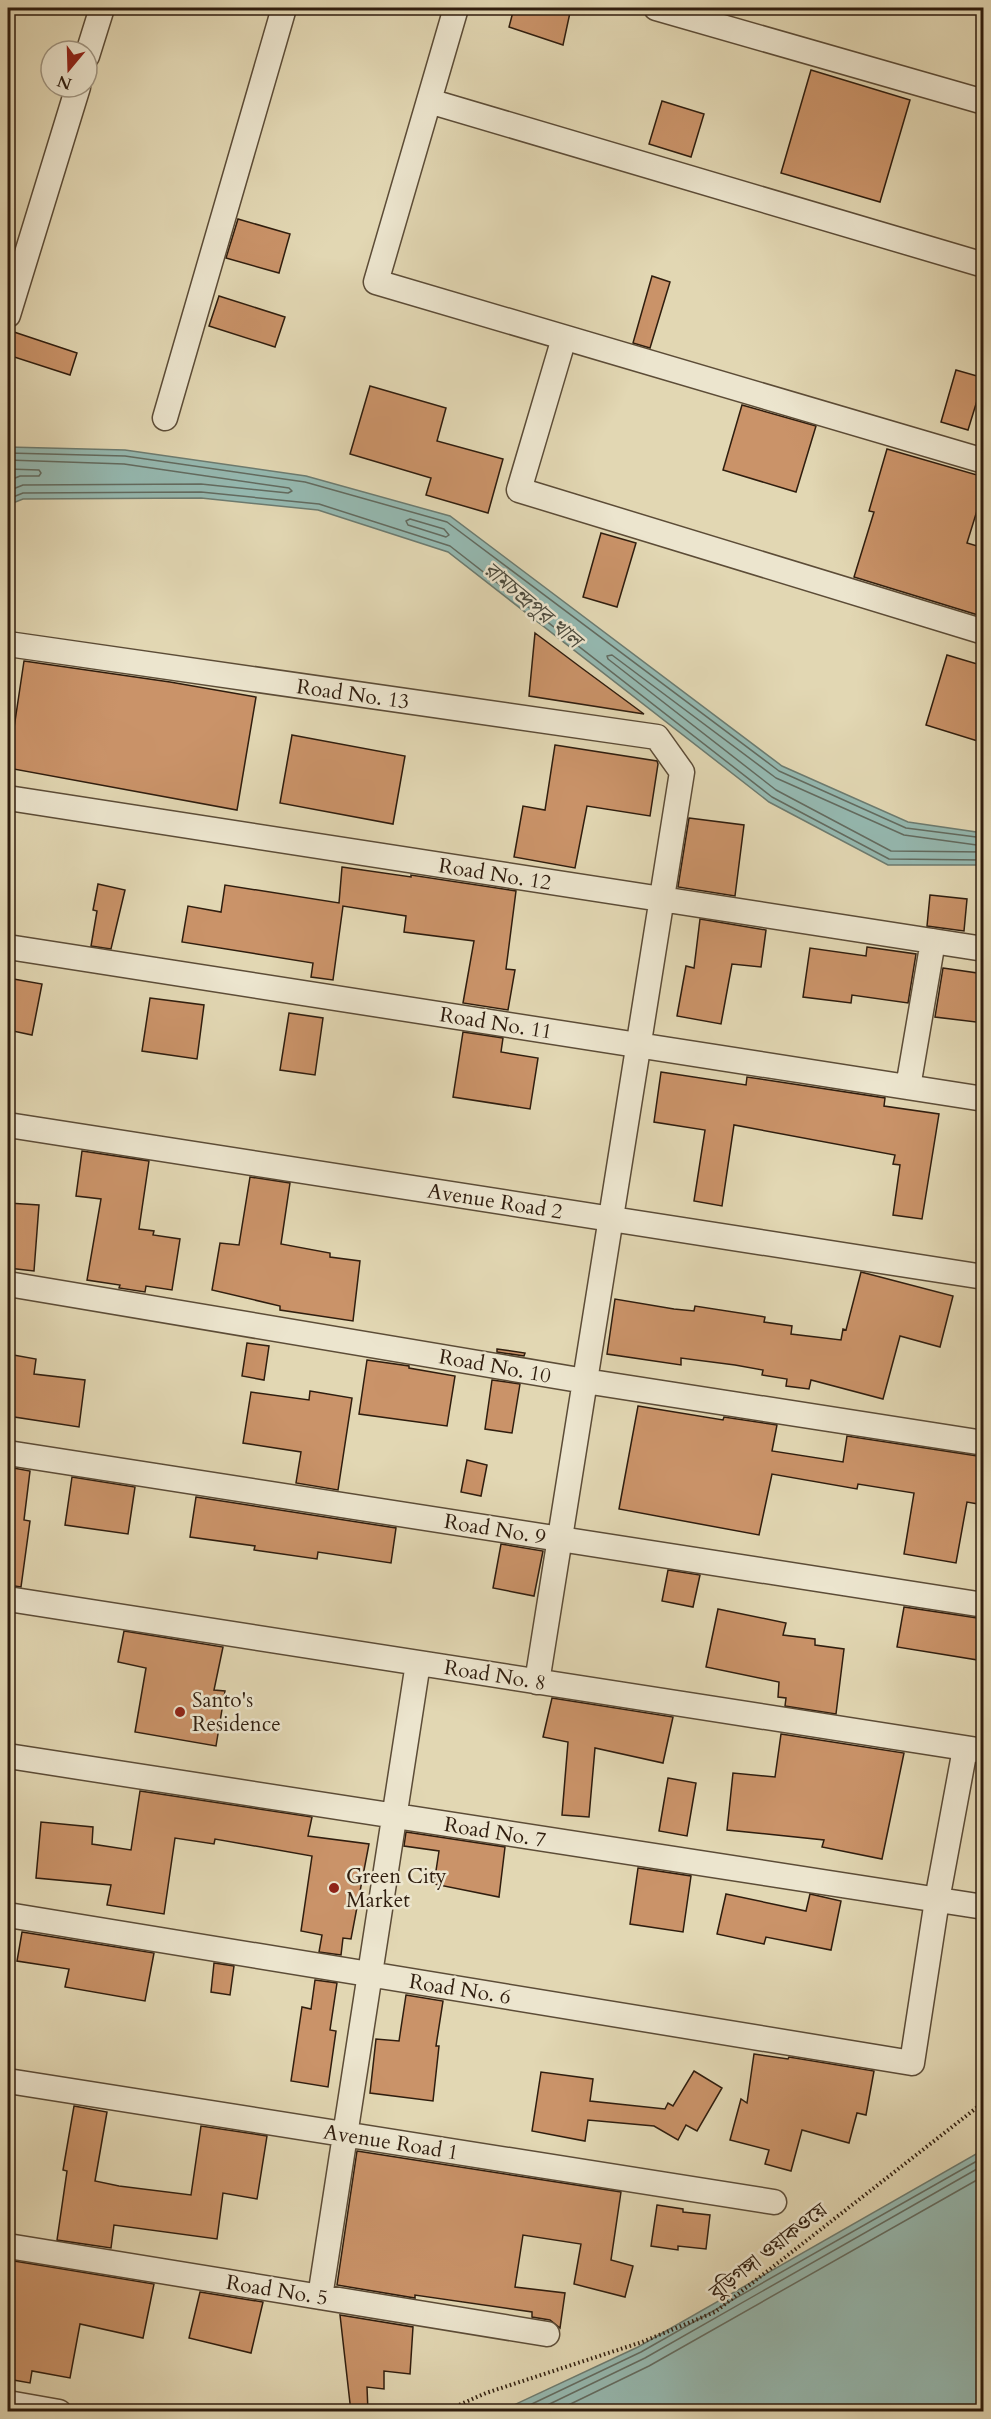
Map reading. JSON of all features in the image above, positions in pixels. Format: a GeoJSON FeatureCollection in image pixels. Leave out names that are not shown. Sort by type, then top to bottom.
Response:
{"type":"FeatureCollection","features":[{"type":"Feature","properties":{"kind":"street"},"geometry":{"type":"LineString","coordinates":[[92,39],[102,8]]}},
{"type":"Feature","properties":{"kind":"street"},"geometry":{"type":"LineString","coordinates":[[165,418],[284,8]]}},
{"type":"Feature","properties":{"kind":"street"},"geometry":{"type":"LineString","coordinates":[[456,8],[376,282],[984,461]]}},
{"type":"Feature","properties":{"kind":"street"},"geometry":{"type":"LineString","coordinates":[[656,8],[984,102]]}},
{"type":"Feature","properties":{"kind":"street"},"geometry":{"type":"LineString","coordinates":[[8,315],[74,99]]}},
{"type":"Feature","properties":{"kind":"street"},"geometry":{"type":"LineString","coordinates":[[429,100],[984,265]]}},
{"type":"Feature","properties":{"kind":"street"},"geometry":{"type":"LineString","coordinates":[[564,338],[519,490],[984,632]]}},
{"type":"Feature","properties":{"kind":"street","name":"Road No. 13"},"geometry":{"type":"LineString","coordinates":[[8,644],[657,737],[682,772],[661,899]]}},
{"type":"Feature","properties":{"kind":"street","name":"Road No. 12"},"geometry":{"type":"LineString","coordinates":[[8,798],[984,949]]}},
{"type":"Feature","properties":{"kind":"street"},"geometry":{"type":"LineString","coordinates":[[537,1682],[661,899]]}},
{"type":"Feature","properties":{"kind":"street"},"geometry":{"type":"LineString","coordinates":[[908,1087],[933,941]]}},
{"type":"Feature","properties":{"kind":"street","name":"Road No. 11"},"geometry":{"type":"LineString","coordinates":[[8,947],[984,1099]]}},
{"type":"Feature","properties":{"kind":"street","name":"Avenue Road 2"},"geometry":{"type":"LineString","coordinates":[[8,1125],[984,1277]]}},
{"type":"Feature","properties":{"kind":"street","name":"Road No. 10"},"geometry":{"type":"LineString","coordinates":[[8,1284],[585,1381],[984,1443]]}},
{"type":"Feature","properties":{"kind":"street","name":"Road No. 9"},"geometry":{"type":"LineString","coordinates":[[8,1452],[984,1605]]}},
{"type":"Feature","properties":{"kind":"street","name":"Road No. 8"},"geometry":{"type":"LineString","coordinates":[[8,1599],[974,1750]]}},
{"type":"Feature","properties":{"kind":"street"},"geometry":{"type":"LineString","coordinates":[[320,2297],[418,1663]]}},
{"type":"Feature","properties":{"kind":"street"},"geometry":{"type":"LineString","coordinates":[[937,1900],[974,1750]]}},
{"type":"Feature","properties":{"kind":"street","name":"Road No. 7"},"geometry":{"type":"LineString","coordinates":[[8,1756],[984,1906]]}},
{"type":"Feature","properties":{"kind":"street","name":"Road No. 6"},"geometry":{"type":"LineString","coordinates":[[8,1916],[912,2063],[937,1900]]}},
{"type":"Feature","properties":{"kind":"street","name":"Avenue Road 1"},"geometry":{"type":"LineString","coordinates":[[8,2081],[774,2202]]}},
{"type":"Feature","properties":{"kind":"street","name":"Road No. 5"},"geometry":{"type":"LineString","coordinates":[[8,2246],[547,2334]]}},
{"type":"Feature","properties":{"kind":"street"},"geometry":{"type":"LineString","coordinates":[[8,2403],[59,2412]]}},
{"type":"Feature","properties":{"kind":"path","name":"বুড়িগঙ্গা ওয়াকওয়ে"},"geometry":{"type":"LineString","coordinates":[[443,2412],[486,2393],[642,2342],[715,2312],[984,2103]]}},
{"type":"Feature","properties":{"kind":"water","name":"রামচন্দ্রপুর খাল"},"geometry":{"type":"Polygon","coordinates":[[[8,447],[125,450],[306,476],[450,516],[782,766],[908,822],[983,833],[983,865],[888,865],[769,802],[448,552],[318,510],[201,498],[23,499],[8,505],[8,447]]]}},
{"type":"Feature","properties":{"kind":"water"},"geometry":{"type":"Polygon","coordinates":[[[983,2150],[983,2411],[501,2411],[638,2347],[983,2150]]]}},
{"type":"Feature","properties":{"kind":"building"},"geometry":{"type":"Polygon","coordinates":[[[514,8],[571,8],[563,45],[509,27],[514,8]]]}},
{"type":"Feature","properties":{"kind":"building"},"geometry":{"type":"Polygon","coordinates":[[[811,70],[910,100],[880,202],[781,173],[811,70]]]}},
{"type":"Feature","properties":{"kind":"building"},"geometry":{"type":"Polygon","coordinates":[[[662,101],[704,114],[691,157],[649,144],[662,101]]]}},
{"type":"Feature","properties":{"kind":"building"},"geometry":{"type":"Polygon","coordinates":[[[238,219],[290,234],[279,273],[226,258],[238,219]]]}},
{"type":"Feature","properties":{"kind":"building"},"geometry":{"type":"Polygon","coordinates":[[[652,276],[670,282],[650,348],[633,343],[652,276]]]}},
{"type":"Feature","properties":{"kind":"building"},"geometry":{"type":"Polygon","coordinates":[[[219,296],[285,317],[275,347],[209,326],[219,296]]]}},
{"type":"Feature","properties":{"kind":"building"},"geometry":{"type":"Polygon","coordinates":[[[8,330],[77,353],[70,375],[8,355],[8,330]]]}},
{"type":"Feature","properties":{"kind":"building"},"geometry":{"type":"Polygon","coordinates":[[[956,370],[984,378],[968,430],[941,422],[956,370]]]}},
{"type":"Feature","properties":{"kind":"building"},"geometry":{"type":"Polygon","coordinates":[[[370,386],[446,408],[437,441],[503,459],[488,513],[426,495],[431,478],[350,454],[370,386]]]}},
{"type":"Feature","properties":{"kind":"building"},"geometry":{"type":"Polygon","coordinates":[[[742,405],[816,426],[796,492],[723,470],[742,405]]]}},
{"type":"Feature","properties":{"kind":"building"},"geometry":{"type":"Polygon","coordinates":[[[887,449],[984,477],[984,488],[967,543],[984,548],[984,597],[978,615],[854,577],[874,512],[869,511],[887,449]]]}},
{"type":"Feature","properties":{"kind":"building"},"geometry":{"type":"Polygon","coordinates":[[[601,533],[636,543],[617,607],[583,597],[601,533]]]}},
{"type":"Feature","properties":{"kind":"building"},"geometry":{"type":"Polygon","coordinates":[[[535,633],[583,669],[644,714],[529,696],[535,633]]]}},
{"type":"Feature","properties":{"kind":"building"},"geometry":{"type":"Polygon","coordinates":[[[947,655],[984,666],[984,743],[926,725],[947,655]]]}},
{"type":"Feature","properties":{"kind":"building"},"geometry":{"type":"Polygon","coordinates":[[[24,661],[256,697],[237,810],[8,768],[24,661]]]}},
{"type":"Feature","properties":{"kind":"building"},"geometry":{"type":"Polygon","coordinates":[[[292,735],[405,756],[393,824],[280,803],[292,735]]]}},
{"type":"Feature","properties":{"kind":"building"},"geometry":{"type":"Polygon","coordinates":[[[555,745],[657,761],[658,764],[650,816],[587,806],[575,868],[514,857],[523,806],[545,810],[555,745]]]}},
{"type":"Feature","properties":{"kind":"building"},"geometry":{"type":"Polygon","coordinates":[[[689,818],[744,825],[735,896],[678,887],[689,818]]]}},
{"type":"Feature","properties":{"kind":"building"},"geometry":{"type":"Polygon","coordinates":[[[342,867],[516,891],[506,969],[515,970],[508,1010],[463,1003],[474,941],[404,932],[406,916],[343,906],[333,980],[311,977],[313,963],[182,942],[188,906],[221,912],[225,885],[339,903],[342,867]]]}},
{"type":"Feature","properties":{"kind":"building"},"geometry":{"type":"Polygon","coordinates":[[[98,884],[125,890],[111,949],[91,946],[97,911],[93,910],[98,884]]]}},
{"type":"Feature","properties":{"kind":"building"},"geometry":{"type":"Polygon","coordinates":[[[930,895],[967,899],[964,931],[927,926],[930,895]]]}},
{"type":"Feature","properties":{"kind":"building"},"geometry":{"type":"Polygon","coordinates":[[[700,919],[766,930],[761,967],[732,964],[721,1024],[677,1016],[686,966],[694,968],[700,919]]]}},
{"type":"Feature","properties":{"kind":"building"},"geometry":{"type":"Polygon","coordinates":[[[867,947],[916,954],[908,1003],[852,995],[851,1003],[803,997],[810,948],[866,956],[867,947]]]}},
{"type":"Feature","properties":{"kind":"building"},"geometry":{"type":"Polygon","coordinates":[[[943,968],[984,974],[984,1023],[935,1017],[943,968]]]}},
{"type":"Feature","properties":{"kind":"building"},"geometry":{"type":"Polygon","coordinates":[[[8,978],[42,984],[32,1035],[8,1030],[8,978]]]}},
{"type":"Feature","properties":{"kind":"building"},"geometry":{"type":"Polygon","coordinates":[[[150,998],[204,1005],[197,1059],[142,1051],[150,998]]]}},
{"type":"Feature","properties":{"kind":"building"},"geometry":{"type":"Polygon","coordinates":[[[289,1013],[323,1018],[315,1075],[280,1070],[289,1013]]]}},
{"type":"Feature","properties":{"kind":"building"},"geometry":{"type":"Polygon","coordinates":[[[463,1032],[503,1038],[501,1052],[538,1058],[530,1109],[453,1097],[463,1032]]]}},
{"type":"Feature","properties":{"kind":"building"},"geometry":{"type":"Polygon","coordinates":[[[661,1072],[746,1085],[747,1077],[885,1098],[884,1106],[939,1114],[922,1219],[893,1215],[900,1165],[893,1164],[895,1155],[734,1125],[722,1206],[694,1201],[705,1130],[654,1122],[661,1072]]]}},
{"type":"Feature","properties":{"kind":"building"},"geometry":{"type":"Polygon","coordinates":[[[82,1151],[149,1161],[139,1229],[154,1231],[153,1235],[180,1239],[172,1290],[146,1286],[145,1292],[87,1280],[101,1199],[76,1196],[82,1151]]]}},
{"type":"Feature","properties":{"kind":"building"},"geometry":{"type":"Polygon","coordinates":[[[250,1177],[290,1183],[281,1244],[330,1253],[330,1257],[360,1261],[353,1321],[280,1310],[280,1306],[212,1290],[220,1243],[239,1245],[250,1177]]]}},
{"type":"Feature","properties":{"kind":"building"},"geometry":{"type":"Polygon","coordinates":[[[8,1203],[39,1205],[34,1271],[8,1268],[8,1203]]]}},
{"type":"Feature","properties":{"kind":"building"},"geometry":{"type":"Polygon","coordinates":[[[861,1272],[953,1296],[940,1347],[900,1336],[883,1399],[811,1380],[809,1389],[786,1386],[787,1379],[762,1375],[763,1370],[735,1365],[681,1358],[681,1365],[607,1354],[615,1299],[674,1309],[694,1311],[695,1306],[765,1317],[764,1322],[792,1326],[791,1334],[841,1340],[843,1329],[846,1330],[861,1272]]]}},
{"type":"Feature","properties":{"kind":"building"},"geometry":{"type":"Polygon","coordinates":[[[247,1343],[269,1346],[264,1380],[242,1376],[247,1343]]]}},
{"type":"Feature","properties":{"kind":"building"},"geometry":{"type":"Polygon","coordinates":[[[497,1349],[525,1353],[524,1356],[497,1352],[497,1349]]]}},
{"type":"Feature","properties":{"kind":"building"},"geometry":{"type":"Polygon","coordinates":[[[8,1354],[36,1359],[34,1374],[85,1380],[79,1427],[8,1416],[8,1354]]]}},
{"type":"Feature","properties":{"kind":"building"},"geometry":{"type":"Polygon","coordinates":[[[367,1360],[455,1376],[447,1426],[359,1414],[367,1360]]]}},
{"type":"Feature","properties":{"kind":"building"},"geometry":{"type":"Polygon","coordinates":[[[492,1380],[520,1384],[512,1433],[485,1429],[492,1380]]]}},
{"type":"Feature","properties":{"kind":"building"},"geometry":{"type":"Polygon","coordinates":[[[310,1391],[352,1398],[338,1490],[296,1483],[301,1452],[243,1443],[251,1392],[309,1400],[310,1391]]]}},
{"type":"Feature","properties":{"kind":"building"},"geometry":{"type":"Polygon","coordinates":[[[638,1406],[723,1420],[724,1417],[777,1425],[772,1451],[843,1462],[847,1436],[984,1457],[984,1505],[967,1502],[956,1563],[904,1554],[914,1493],[858,1484],[857,1489],[772,1474],[759,1535],[619,1509],[638,1406]]]}},
{"type":"Feature","properties":{"kind":"building"},"geometry":{"type":"Polygon","coordinates":[[[467,1460],[487,1465],[481,1496],[461,1492],[467,1460]]]}},
{"type":"Feature","properties":{"kind":"building"},"geometry":{"type":"Polygon","coordinates":[[[8,1467],[30,1471],[24,1520],[30,1521],[21,1587],[8,1585],[8,1467]]]}},
{"type":"Feature","properties":{"kind":"building"},"geometry":{"type":"Polygon","coordinates":[[[72,1477],[135,1487],[128,1534],[65,1525],[72,1477]]]}},
{"type":"Feature","properties":{"kind":"building"},"geometry":{"type":"Polygon","coordinates":[[[196,1497],[396,1528],[391,1563],[318,1552],[317,1559],[254,1550],[255,1546],[190,1537],[196,1497]]]}},
{"type":"Feature","properties":{"kind":"building"},"geometry":{"type":"Polygon","coordinates":[[[501,1544],[543,1551],[534,1596],[493,1588],[501,1544]]]}},
{"type":"Feature","properties":{"kind":"building"},"geometry":{"type":"Polygon","coordinates":[[[668,1570],[700,1575],[693,1607],[662,1601],[668,1570]]]}},
{"type":"Feature","properties":{"kind":"building"},"geometry":{"type":"Polygon","coordinates":[[[904,1607],[984,1619],[984,1661],[897,1647],[904,1607]]]}},
{"type":"Feature","properties":{"kind":"building"},"geometry":{"type":"Polygon","coordinates":[[[718,1609],[786,1623],[783,1635],[815,1639],[815,1645],[844,1649],[836,1714],[785,1706],[786,1698],[778,1697],[779,1682],[706,1667],[718,1609]]]}},
{"type":"Feature","properties":{"kind":"building"},"geometry":{"type":"Polygon","coordinates":[[[124,1631],[223,1647],[214,1690],[225,1691],[216,1746],[135,1732],[146,1668],[118,1662],[124,1631]]]}},
{"type":"Feature","properties":{"kind":"building"},"geometry":{"type":"Polygon","coordinates":[[[552,1698],[673,1717],[663,1763],[595,1748],[589,1817],[562,1815],[568,1742],[543,1737],[552,1698]]]}},
{"type":"Feature","properties":{"kind":"building"},"geometry":{"type":"Polygon","coordinates":[[[781,1734],[904,1753],[882,1859],[822,1847],[824,1840],[727,1830],[733,1773],[775,1777],[781,1734]]]}},
{"type":"Feature","properties":{"kind":"building"},"geometry":{"type":"Polygon","coordinates":[[[668,1778],[696,1783],[687,1836],[659,1831],[668,1778]]]}},
{"type":"Feature","properties":{"kind":"building"},"geometry":{"type":"Polygon","coordinates":[[[140,1791],[312,1817],[308,1836],[369,1844],[351,1939],[343,1938],[341,1955],[319,1952],[322,1935],[301,1931],[312,1856],[215,1839],[214,1844],[175,1838],[164,1914],[107,1905],[111,1885],[36,1878],[41,1822],[93,1827],[92,1844],[131,1850],[140,1791]]]}},
{"type":"Feature","properties":{"kind":"building"},"geometry":{"type":"Polygon","coordinates":[[[406,1832],[505,1847],[499,1897],[434,1884],[439,1851],[404,1846],[406,1832]]]}},
{"type":"Feature","properties":{"kind":"building"},"geometry":{"type":"Polygon","coordinates":[[[638,1868],[691,1876],[683,1932],[630,1924],[638,1868]]]}},
{"type":"Feature","properties":{"kind":"building"},"geometry":{"type":"Polygon","coordinates":[[[726,1894],[806,1911],[810,1894],[841,1901],[831,1950],[766,1937],[764,1944],[717,1934],[726,1894]]]}},
{"type":"Feature","properties":{"kind":"building"},"geometry":{"type":"Polygon","coordinates":[[[22,1932],[154,1953],[145,2001],[65,1987],[69,1969],[17,1961],[22,1932]]]}},
{"type":"Feature","properties":{"kind":"building"},"geometry":{"type":"Polygon","coordinates":[[[214,1963],[234,1966],[230,1995],[211,1992],[214,1963]]]}},
{"type":"Feature","properties":{"kind":"building"},"geometry":{"type":"Polygon","coordinates":[[[315,1980],[337,1983],[330,2030],[336,2031],[328,2087],[291,2081],[302,2007],[311,2009],[315,1980]]]}},
{"type":"Feature","properties":{"kind":"building"},"geometry":{"type":"Polygon","coordinates":[[[406,1995],[443,2001],[436,2046],[439,2046],[433,2101],[370,2093],[376,2039],[399,2041],[406,1995]]]}},
{"type":"Feature","properties":{"kind":"building"},"geometry":{"type":"Polygon","coordinates":[[[754,2054],[788,2059],[789,2057],[874,2071],[866,2115],[857,2113],[849,2143],[802,2130],[791,2171],[765,2164],[769,2150],[730,2140],[741,2099],[747,2103],[754,2054]]]}},
{"type":"Feature","properties":{"kind":"building"},"geometry":{"type":"Polygon","coordinates":[[[694,2071],[722,2088],[697,2131],[686,2125],[678,2140],[654,2126],[588,2120],[585,2141],[532,2131],[541,2072],[593,2079],[590,2101],[665,2109],[668,2103],[673,2106],[694,2071]]]}},
{"type":"Feature","properties":{"kind":"building"},"geometry":{"type":"Polygon","coordinates":[[[74,2106],[107,2112],[95,2181],[119,2186],[191,2195],[201,2126],[267,2136],[257,2199],[223,2193],[217,2239],[114,2225],[111,2248],[57,2240],[67,2171],[63,2170],[74,2106]]]}},
{"type":"Feature","properties":{"kind":"building"},"geometry":{"type":"Polygon","coordinates":[[[357,2151],[621,2192],[611,2260],[633,2266],[625,2297],[574,2284],[581,2244],[523,2235],[515,2287],[565,2293],[560,2328],[550,2320],[532,2317],[532,2312],[415,2295],[415,2298],[337,2285],[357,2151]]]}},
{"type":"Feature","properties":{"kind":"building"},"geometry":{"type":"Polygon","coordinates":[[[657,2205],[683,2209],[683,2212],[710,2215],[706,2249],[678,2246],[678,2250],[651,2246],[657,2205]]]}},
{"type":"Feature","properties":{"kind":"building"},"geometry":{"type":"Polygon","coordinates":[[[8,2260],[154,2284],[143,2338],[80,2324],[70,2378],[32,2371],[30,2383],[8,2379],[8,2260]]]}},
{"type":"Feature","properties":{"kind":"building"},"geometry":{"type":"Polygon","coordinates":[[[200,2292],[263,2302],[251,2353],[189,2338],[200,2292]]]}},
{"type":"Feature","properties":{"kind":"building"},"geometry":{"type":"Polygon","coordinates":[[[340,2315],[413,2327],[410,2374],[384,2371],[384,2389],[367,2387],[368,2412],[351,2412],[340,2315]]]}},
{"type":"Feature","properties":{"kind":"place","name":"Santo's Residence"},"geometry":{"type":"Point","coordinates":[180,1712]}},
{"type":"Feature","properties":{"kind":"place","name":"Green City Market"},"geometry":{"type":"Point","coordinates":[334,1888]}}]}
